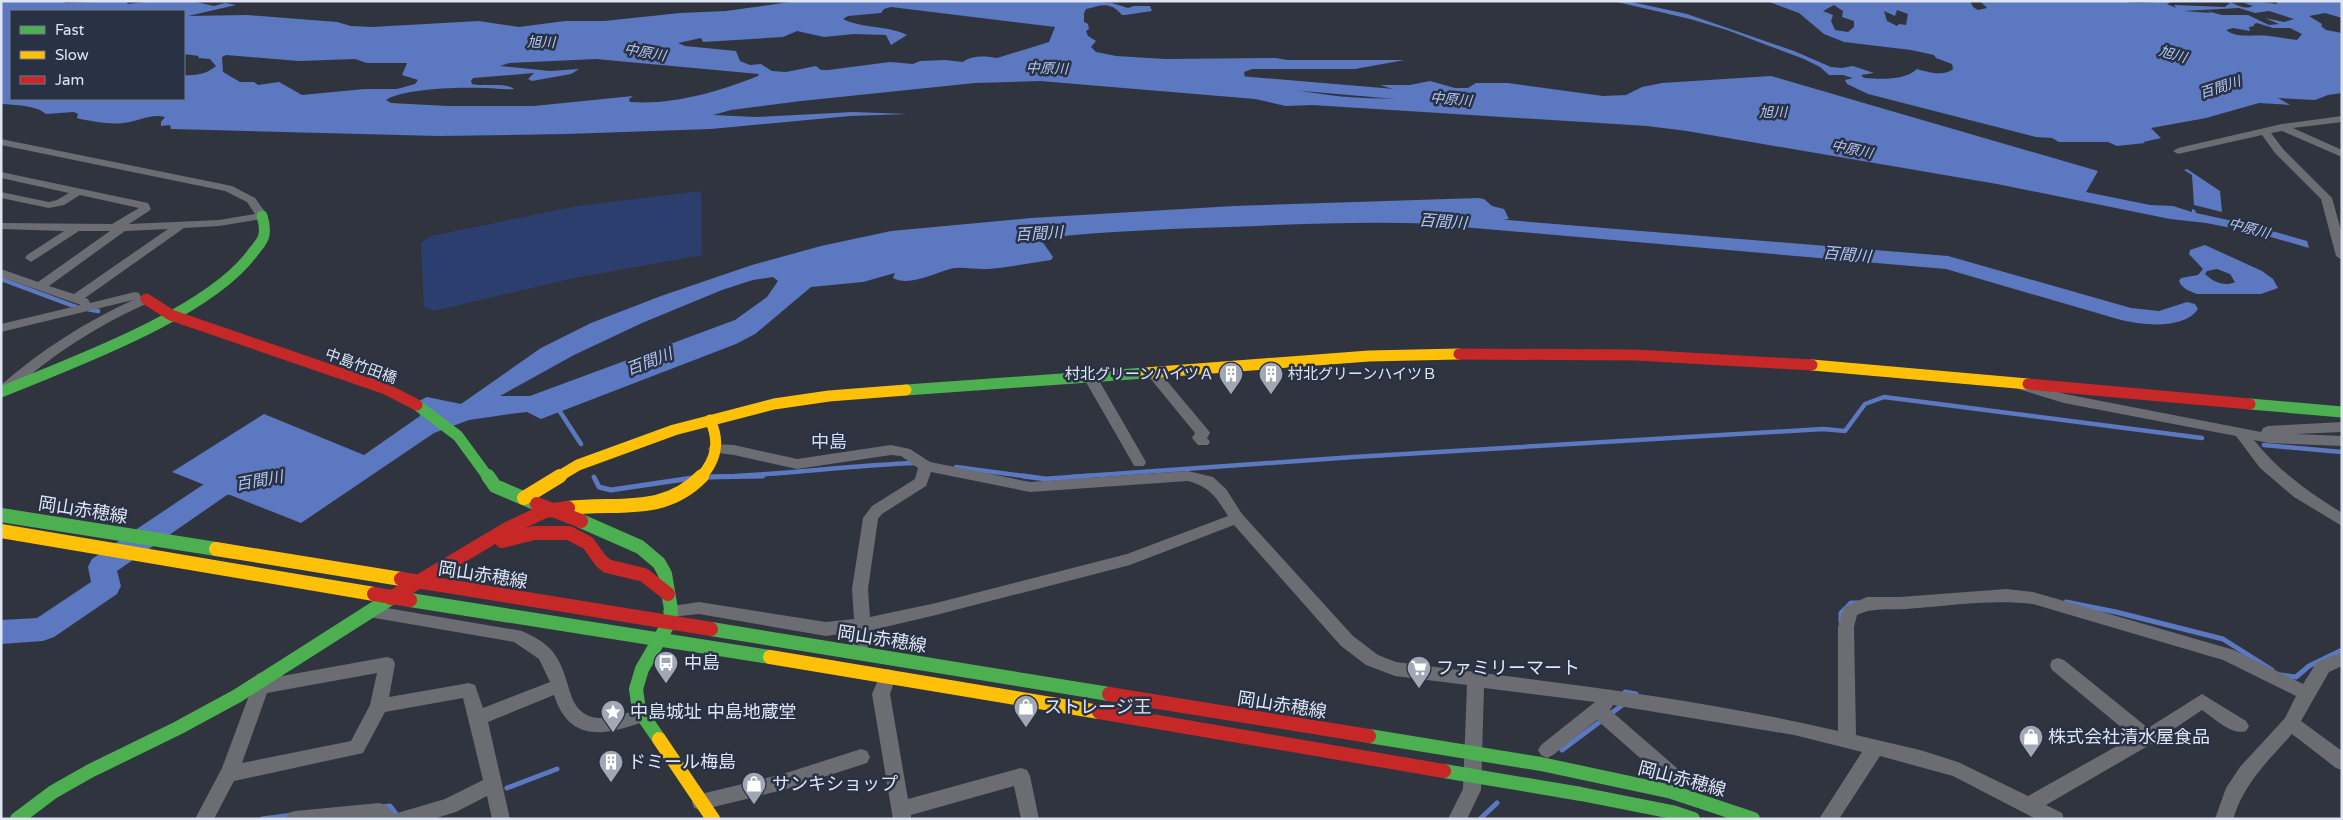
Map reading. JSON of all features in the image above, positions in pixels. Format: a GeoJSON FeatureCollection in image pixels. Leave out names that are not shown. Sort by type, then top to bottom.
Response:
{"type":"FeatureCollection","features":[{"type":"Feature","properties":{"kind":"street"},"geometry":{"type":"LineString","coordinates":[[2178,151],[2282,127],[2342,119]]}},
{"type":"Feature","properties":{"kind":"street"},"geometry":{"type":"LineString","coordinates":[[2282,127],[2302,138],[2342,154]]}},
{"type":"Feature","properties":{"kind":"street"},"geometry":{"type":"LineString","coordinates":[[2264,131],[2279,150],[2326,198],[2342,256]]}},
{"type":"Feature","properties":{"kind":"street"},"geometry":{"type":"LineString","coordinates":[[1,142],[228,188],[251,200],[262,216],[264,226],[263,238],[252,257],[232,275],[208,292],[171,315],[111,346],[2,392]]}},
{"type":"Feature","properties":{"kind":"street"},"geometry":{"type":"LineString","coordinates":[[1,175],[144,205],[145,209],[39,287]]}},
{"type":"Feature","properties":{"kind":"street"},"geometry":{"type":"LineString","coordinates":[[1,195],[49,205],[60,203],[79,192]]}},
{"type":"Feature","properties":{"kind":"street"},"geometry":{"type":"LineString","coordinates":[[1,226],[118,228],[219,223],[262,216]]}},
{"type":"Feature","properties":{"kind":"street"},"geometry":{"type":"LineString","coordinates":[[1,328],[75,304],[182,225]]}},
{"type":"Feature","properties":{"kind":"street"},"geometry":{"type":"LineString","coordinates":[[31,258],[75,228]]}},
{"type":"Feature","properties":{"kind":"street"},"geometry":{"type":"LineString","coordinates":[[1,273],[39,287],[75,304],[90,305],[142,295],[146,299],[92,324],[19,376],[2,392]]}},
{"type":"Feature","properties":{"kind":"street","name":"中島竹田橋"},"geometry":{"type":"LineString","coordinates":[[146,299],[171,315],[386,389],[426,410],[458,436],[495,486],[524,498]]}},
{"type":"Feature","properties":{"kind":"street"},"geometry":{"type":"LineString","coordinates":[[524,498],[578,465],[674,430],[774,404],[829,396],[1369,356],[1533,352],[1762,362],[2342,412]]}},
{"type":"Feature","properties":{"kind":"street"},"geometry":{"type":"LineString","coordinates":[[1152,372],[1203,434],[1199,438],[1203,442]]}},
{"type":"Feature","properties":{"kind":"street"},"geometry":{"type":"LineString","coordinates":[[1090,377],[1139,462]]}},
{"type":"Feature","properties":{"kind":"street"},"geometry":{"type":"LineString","coordinates":[[2020,385],[2064,398],[2269,438],[2342,442]]}},
{"type":"Feature","properties":{"kind":"street"},"geometry":{"type":"LineString","coordinates":[[17,819],[53,792],[90,771],[178,728],[262,683],[369,611],[507,529],[545,511],[593,504],[646,505],[672,497],[691,486],[704,475],[714,452],[717,436],[710,420]]}},
{"type":"Feature","properties":{"kind":"street"},"geometry":{"type":"LineString","coordinates":[[2240,432],[2342,427]]}},
{"type":"Feature","properties":{"kind":"street"},"geometry":{"type":"LineString","coordinates":[[2240,432],[2265,464],[2299,492],[2342,521]]}},
{"type":"Feature","properties":{"kind":"street"},"geometry":{"type":"LineString","coordinates":[[714,452],[734,450],[797,464],[891,450],[904,452],[926,466],[1030,487],[1188,476],[1208,481],[1220,493],[1237,518],[1348,641],[1372,660],[1395,669],[1476,679],[1611,706],[1794,728],[1920,758],[1958,770],[2054,819]]}},
{"type":"Feature","properties":{"kind":"street"},"geometry":{"type":"LineString","coordinates":[[857,652],[864,638],[860,589],[871,518],[878,510],[921,482],[926,466]]}},
{"type":"Feature","properties":{"kind":"street"},"geometry":{"type":"LineString","coordinates":[[524,498],[616,535],[651,554],[664,571],[670,617],[640,671],[636,683],[636,701],[642,715],[713,819]]}},
{"type":"Feature","properties":{"kind":"street","name":"岡山赤穂線"},"geometry":{"type":"LineString","coordinates":[[1,515],[401,579],[670,617],[857,652],[1542,764],[1672,792],[1753,819]]}},
{"type":"Feature","properties":{"kind":"street"},"geometry":{"type":"LineString","coordinates":[[670,617],[699,608],[826,629],[863,624],[936,609],[1130,559],[1237,518]]}},
{"type":"Feature","properties":{"kind":"street"},"geometry":{"type":"LineString","coordinates":[[1,531],[410,600],[888,676],[1473,778],[1581,794],[1672,812],[1693,819]]}},
{"type":"Feature","properties":{"kind":"street"},"geometry":{"type":"LineString","coordinates":[[452,562],[505,540],[543,531],[560,532],[586,542],[600,561],[609,567],[639,571],[653,576],[668,595]]}},
{"type":"Feature","properties":{"kind":"street"},"geometry":{"type":"LineString","coordinates":[[1847,742],[1846,627],[1850,611],[1866,603],[1900,603],[2006,595],[2033,598],[2228,655],[2306,693]]}},
{"type":"Feature","properties":{"kind":"street"},"geometry":{"type":"LineString","coordinates":[[369,611],[516,636],[531,643],[548,658],[568,708],[578,720],[592,726],[630,720],[642,715]]}},
{"type":"Feature","properties":{"kind":"street"},"geometry":{"type":"LineString","coordinates":[[2224,819],[2232,794],[2246,773],[2291,723],[2306,693],[2323,667],[2342,659]]}},
{"type":"Feature","properties":{"kind":"street"},"geometry":{"type":"LineString","coordinates":[[228,774],[357,748],[379,706],[387,664],[262,683]]}},
{"type":"Feature","properties":{"kind":"street"},"geometry":{"type":"LineString","coordinates":[[2058,665],[2147,738]]}},
{"type":"Feature","properties":{"kind":"street"},"geometry":{"type":"LineString","coordinates":[[888,676],[881,694],[901,814],[1020,776],[1030,819]]}},
{"type":"Feature","properties":{"kind":"street"},"geometry":{"type":"LineString","coordinates":[[1457,819],[1472,790],[1476,679]]}},
{"type":"Feature","properties":{"kind":"street"},"geometry":{"type":"LineString","coordinates":[[204,819],[220,794],[252,715],[262,683]]}},
{"type":"Feature","properties":{"kind":"street"},"geometry":{"type":"LineString","coordinates":[[478,718],[560,685]]}},
{"type":"Feature","properties":{"kind":"street"},"geometry":{"type":"LineString","coordinates":[[379,706],[469,690],[478,718],[501,819]]}},
{"type":"Feature","properties":{"kind":"street"},"geometry":{"type":"LineString","coordinates":[[2028,806],[2147,738],[2202,701],[2240,726]]}},
{"type":"Feature","properties":{"kind":"street"},"geometry":{"type":"LineString","coordinates":[[1547,750],[1611,706]]}},
{"type":"Feature","properties":{"kind":"street"},"geometry":{"type":"LineString","coordinates":[[1611,706],[1672,775]]}},
{"type":"Feature","properties":{"kind":"street"},"geometry":{"type":"LineString","coordinates":[[2291,723],[2342,762]]}},
{"type":"Feature","properties":{"kind":"street"},"geometry":{"type":"LineString","coordinates":[[1828,819],[1875,748]]}},
{"type":"Feature","properties":{"kind":"street"},"geometry":{"type":"LineString","coordinates":[[701,802],[783,782],[861,757]]}},
{"type":"Feature","properties":{"kind":"street"},"geometry":{"type":"LineString","coordinates":[[400,819],[450,806],[492,784]]}},
{"type":"Feature","properties":{"kind":"street"},"geometry":{"type":"LineString","coordinates":[[296,819],[379,811],[387,819]]}},
{"type":"Feature","properties":{"kind":"shaded area"},"geometry":{"type":"Polygon","coordinates":[[[701,191],[702,255],[574,278],[434,311],[424,307],[421,243],[431,236],[578,206],[701,191]]]}},
{"type":"Feature","properties":{"kind":"water","name":"旭川"},"geometry":{"type":"Polygon","coordinates":[[[1,1],[64,1],[65,3],[126,1],[128,4],[153,1],[192,1],[214,6],[225,3],[236,5],[188,16],[247,15],[337,22],[351,26],[372,27],[479,21],[519,27],[565,21],[604,21],[680,13],[726,11],[797,1],[1084,1],[1112,3],[1128,8],[1150,6],[1152,11],[1125,15],[1106,5],[1086,9],[1084,22],[1088,24],[1089,29],[1086,31],[1088,36],[1096,41],[1091,47],[1096,52],[1116,56],[1165,59],[1405,60],[1355,69],[1252,69],[1244,72],[1245,78],[1325,95],[1387,99],[1408,98],[1409,96],[1406,93],[1380,85],[1410,85],[1430,81],[1455,88],[1468,88],[1476,83],[1508,83],[1603,96],[1626,95],[1642,87],[1662,83],[1771,76],[2098,171],[2086,192],[2150,205],[2173,206],[2192,212],[2192,209],[2196,213],[2247,224],[2307,241],[2309,248],[2257,233],[2206,223],[2170,219],[1997,184],[1687,131],[1647,126],[1312,105],[1286,106],[1255,99],[1040,81],[975,83],[801,101],[731,110],[713,115],[756,117],[853,112],[908,114],[850,116],[711,129],[566,134],[439,136],[171,129],[170,125],[161,126],[161,122],[165,117],[160,116],[123,123],[107,123],[77,118],[78,114],[74,112],[46,114],[31,107],[1,104],[1,1]],[[891,7],[884,9],[881,13],[848,16],[843,19],[907,35],[891,45],[886,35],[854,34],[824,37],[797,31],[783,37],[703,42],[701,38],[678,43],[685,46],[736,51],[740,61],[750,65],[761,64],[772,71],[786,72],[816,66],[821,70],[828,70],[890,62],[913,64],[920,61],[945,60],[963,62],[970,58],[997,58],[1049,42],[1055,27],[891,7]],[[226,55],[222,57],[223,72],[240,82],[254,82],[258,85],[279,82],[302,95],[365,89],[397,89],[415,84],[418,80],[402,75],[407,63],[367,63],[355,59],[299,61],[226,55]],[[596,59],[509,63],[500,66],[550,71],[579,69],[571,74],[532,81],[528,79],[534,73],[473,78],[471,81],[472,84],[477,85],[500,85],[514,89],[434,89],[406,93],[386,100],[391,103],[447,106],[534,106],[633,96],[629,99],[630,102],[663,101],[711,92],[743,82],[759,74],[596,59]]]}},
{"type":"Feature","properties":{"kind":"water","name":"旭川"},"geometry":{"type":"Polygon","coordinates":[[[1613,1],[1627,1],[1687,14],[1794,51],[1831,67],[1853,66],[1874,73],[1861,75],[1864,78],[1885,79],[1906,76],[1917,69],[1945,73],[1953,69],[1952,64],[1936,58],[1934,55],[1911,50],[1844,42],[1824,34],[1799,13],[1767,1],[1970,1],[1973,7],[1978,10],[1987,8],[1980,1],[2123,1],[2140,3],[2173,1],[2167,4],[2176,8],[2174,5],[2225,7],[2230,3],[2225,1],[2242,7],[2249,7],[2253,6],[2244,3],[2276,4],[2278,2],[2276,1],[2342,1],[2342,18],[2325,13],[2309,16],[2322,24],[2321,26],[2326,30],[2342,33],[2342,93],[2328,95],[2315,100],[2278,98],[2290,105],[2259,103],[2206,118],[2151,128],[2161,138],[2143,142],[2145,143],[2117,146],[2108,142],[2059,142],[2052,138],[2036,137],[1868,94],[1847,84],[1845,80],[1853,78],[1843,75],[1829,75],[1820,67],[1804,59],[1727,30],[1690,19],[1613,1]],[[1834,5],[1823,11],[1833,15],[1831,21],[1835,30],[1848,32],[1854,27],[1854,21],[1842,17],[1843,11],[1834,5]],[[2239,8],[2183,11],[2211,13],[2207,11],[2222,15],[2248,15],[2269,25],[2279,24],[2265,18],[2284,22],[2294,19],[2269,11],[2255,13],[2239,8]],[[1897,10],[1895,16],[1884,11],[1887,21],[1897,26],[1899,24],[1906,25],[1908,14],[1897,10]],[[2257,23],[2254,26],[2249,27],[2250,31],[2233,28],[2226,30],[2241,35],[2297,40],[2302,34],[2290,28],[2273,28],[2257,23]]]}},
{"type":"Feature","properties":{"kind":"water"},"geometry":{"type":"Polygon","coordinates":[[[2187,169],[2220,191],[2222,212],[2194,205],[2192,175],[2184,170],[2187,169]]]}},
{"type":"Feature","properties":{"kind":"water"},"geometry":{"type":"Polygon","coordinates":[[[1478,198],[1484,199],[1492,206],[1504,209],[1509,219],[1494,221],[1491,227],[1425,223],[1327,223],[1114,232],[1046,238],[1042,241],[1053,257],[1051,260],[989,269],[955,268],[906,281],[893,278],[895,273],[863,282],[811,287],[755,334],[736,344],[541,419],[527,412],[510,414],[469,420],[434,433],[301,523],[172,472],[264,414],[364,455],[420,416],[419,401],[427,397],[461,404],[541,348],[591,323],[661,296],[752,265],[821,246],[891,231],[1031,218],[1234,206],[1478,198]],[[773,277],[753,280],[722,290],[642,323],[574,355],[500,396],[530,396],[735,320],[767,297],[778,281],[773,277]]]}},
{"type":"Feature","properties":{"kind":"water"},"geometry":{"type":"Polygon","coordinates":[[[2205,245],[2262,271],[2273,279],[2278,288],[2261,294],[2197,294],[2192,292],[2184,288],[2179,281],[2181,278],[2198,275],[2203,269],[2189,254],[2190,250],[2205,245]],[[2217,269],[2207,271],[2205,274],[2215,281],[2227,284],[2235,282],[2230,274],[2217,269]]]}},
{"type":"Feature","properties":{"kind":"waterway","name":"中原川"},"geometry":{"type":"LineString","coordinates":[[1227,80],[1442,98]]}},
{"type":"Feature","properties":{"kind":"waterway","name":"百間川"},"geometry":{"type":"LineString","coordinates":[[1458,222],[1948,263],[2129,315],[2159,318],[2172,316],[2187,309]]}},
{"type":"Feature","properties":{"kind":"waterway"},"geometry":{"type":"LineString","coordinates":[[1,279],[79,308]]}},
{"type":"Feature","properties":{"kind":"waterway"},"geometry":{"type":"LineString","coordinates":[[87,309],[98,311]]}},
{"type":"Feature","properties":{"kind":"waterway"},"geometry":{"type":"LineString","coordinates":[[1071,477],[1354,457],[1823,429],[1845,431],[1865,404],[1884,397],[2202,438]]}},
{"type":"Feature","properties":{"kind":"waterway"},"geometry":{"type":"LineString","coordinates":[[557,407],[581,444]]}},
{"type":"Feature","properties":{"kind":"waterway"},"geometry":{"type":"LineString","coordinates":[[2264,445],[2342,452]]}},
{"type":"Feature","properties":{"kind":"waterway"},"geometry":{"type":"LineString","coordinates":[[763,476],[707,477],[916,463]]}},
{"type":"Feature","properties":{"kind":"waterway"},"geometry":{"type":"LineString","coordinates":[[956,467],[1032,477]]}},
{"type":"Feature","properties":{"kind":"waterway"},"geometry":{"type":"LineString","coordinates":[[1023,476],[1046,479],[1089,476]]}},
{"type":"Feature","properties":{"kind":"waterway"},"geometry":{"type":"LineString","coordinates":[[594,477],[599,487],[611,490],[692,478]]}},
{"type":"Feature","properties":{"kind":"waterway","name":"百間川"},"geometry":{"type":"LineString","coordinates":[[1,632],[43,629],[107,586],[102,567],[219,487],[249,481]]}},
{"type":"Feature","properties":{"kind":"waterway"},"geometry":{"type":"LineString","coordinates":[[2066,602],[2116,612],[2223,639],[2272,670]]}},
{"type":"Feature","properties":{"kind":"waterway"},"geometry":{"type":"LineString","coordinates":[[1841,622],[1841,613],[1851,603],[1859,603]]}},
{"type":"Feature","properties":{"kind":"waterway"},"geometry":{"type":"LineString","coordinates":[[2281,675],[2296,677],[2309,666],[2342,650]]}},
{"type":"Feature","properties":{"kind":"waterway"},"geometry":{"type":"LineString","coordinates":[[1562,750],[1621,706],[1625,692],[1636,694]]}},
{"type":"Feature","properties":{"kind":"waterway"},"geometry":{"type":"LineString","coordinates":[[507,788],[557,769]]}},
{"type":"Feature","properties":{"kind":"waterway"},"geometry":{"type":"LineString","coordinates":[[1480,819],[1497,803]]}},
{"type":"Feature","properties":{"kind":"waterway"},"geometry":{"type":"LineString","coordinates":[[383,807],[390,806],[397,815]]}},
{"type":"Feature","properties":{"kind":"waterway"},"geometry":{"type":"LineString","coordinates":[[262,819],[293,815]]}},
{"type":"Feature","properties":{"kind":"traffic: fast"},"geometry":{"type":"LineString","coordinates":[[1,392],[146,329],[185,308],[219,286],[246,262],[263,238],[265,230],[262,216]]}},
{"type":"Feature","properties":{"kind":"traffic: fast"},"geometry":{"type":"LineString","coordinates":[[906,390],[1145,373]]}},
{"type":"Feature","properties":{"kind":"traffic: fast"},"geometry":{"type":"LineString","coordinates":[[2250,404],[2342,412]]}},
{"type":"Feature","properties":{"kind":"traffic: fast"},"geometry":{"type":"LineString","coordinates":[[417,405],[458,436],[495,486],[535,503]]}},
{"type":"Feature","properties":{"kind":"traffic: fast"},"geometry":{"type":"LineString","coordinates":[[1,515],[216,549]]}},
{"type":"Feature","properties":{"kind":"traffic: fast"},"geometry":{"type":"LineString","coordinates":[[581,521],[628,540],[640,547],[659,563],[665,574],[671,609],[670,621],[642,669],[636,689],[636,700],[639,710],[659,739]]}},
{"type":"Feature","properties":{"kind":"traffic: fast"},"geometry":{"type":"LineString","coordinates":[[17,819],[53,792],[90,771],[178,728],[237,696],[391,598]]}},
{"type":"Feature","properties":{"kind":"traffic: fast"},"geometry":{"type":"LineString","coordinates":[[410,600],[770,657]]}},
{"type":"Feature","properties":{"kind":"traffic: fast"},"geometry":{"type":"LineString","coordinates":[[711,629],[1109,694]]}},
{"type":"Feature","properties":{"kind":"traffic: fast"},"geometry":{"type":"LineString","coordinates":[[1369,736],[1541,764],[1672,792],[1753,819]]}},
{"type":"Feature","properties":{"kind":"traffic: fast"},"geometry":{"type":"LineString","coordinates":[[1444,771],[1581,794],[1672,812],[1693,819]]}},
{"type":"Feature","properties":{"kind":"traffic: slow"},"geometry":{"type":"LineString","coordinates":[[1145,373],[1369,356],[1459,354]]}},
{"type":"Feature","properties":{"kind":"traffic: slow"},"geometry":{"type":"LineString","coordinates":[[1812,365],[2028,384]]}},
{"type":"Feature","properties":{"kind":"traffic: slow"},"geometry":{"type":"LineString","coordinates":[[524,498],[578,465],[674,430],[774,404],[829,396],[906,390]]}},
{"type":"Feature","properties":{"kind":"traffic: slow"},"geometry":{"type":"LineString","coordinates":[[568,508],[644,505],[670,499],[682,492],[694,484],[711,463],[717,436],[710,420]]}},
{"type":"Feature","properties":{"kind":"traffic: slow"},"geometry":{"type":"LineString","coordinates":[[1,531],[374,594]]}},
{"type":"Feature","properties":{"kind":"traffic: slow"},"geometry":{"type":"LineString","coordinates":[[216,549],[401,579]]}},
{"type":"Feature","properties":{"kind":"traffic: slow"},"geometry":{"type":"LineString","coordinates":[[770,657],[1099,712]]}},
{"type":"Feature","properties":{"kind":"traffic: slow"},"geometry":{"type":"LineString","coordinates":[[659,739],[713,819]]}},
{"type":"Feature","properties":{"kind":"traffic: jam"},"geometry":{"type":"LineString","coordinates":[[146,299],[171,315],[386,389],[417,405]]}},
{"type":"Feature","properties":{"kind":"traffic: jam"},"geometry":{"type":"LineString","coordinates":[[1459,354],[1636,355],[1812,365]]}},
{"type":"Feature","properties":{"kind":"traffic: jam"},"geometry":{"type":"LineString","coordinates":[[2028,384],[2250,404]]}},
{"type":"Feature","properties":{"kind":"traffic: jam"},"geometry":{"type":"LineString","coordinates":[[537,504],[581,521]]}},
{"type":"Feature","properties":{"kind":"traffic: jam"},"geometry":{"type":"LineString","coordinates":[[391,598],[507,529],[545,511],[568,508]]}},
{"type":"Feature","properties":{"kind":"traffic: jam"},"geometry":{"type":"LineString","coordinates":[[502,541],[534,533],[558,531],[569,533],[588,543],[607,566],[614,569],[633,570],[644,575],[654,581],[668,594]]}},
{"type":"Feature","properties":{"kind":"traffic: jam"},"geometry":{"type":"LineString","coordinates":[[401,579],[435,584]]}},
{"type":"Feature","properties":{"kind":"traffic: jam"},"geometry":{"type":"LineString","coordinates":[[435,584],[711,629]]}},
{"type":"Feature","properties":{"kind":"traffic: jam"},"geometry":{"type":"LineString","coordinates":[[374,594],[410,600]]}},
{"type":"Feature","properties":{"kind":"traffic: jam"},"geometry":{"type":"LineString","coordinates":[[1109,694],[1369,736]]}},
{"type":"Feature","properties":{"kind":"traffic: jam"},"geometry":{"type":"LineString","coordinates":[[1099,712],[1444,771]]}},
{"type":"Feature","properties":{"kind":"place","name":"村北グリーンハイツＡ"},"geometry":{"type":"Point","coordinates":[1231,395]}},
{"type":"Feature","properties":{"kind":"place","name":"村北グリーンハイツＢ"},"geometry":{"type":"Point","coordinates":[1271,395]}},
{"type":"Feature","properties":{"kind":"place","name":"中島"},"geometry":{"type":"Point","coordinates":[666,684]}},
{"type":"Feature","properties":{"kind":"place","name":"ファミリーマート"},"geometry":{"type":"Point","coordinates":[1419,689]}},
{"type":"Feature","properties":{"kind":"place","name":"ストレージ王"},"geometry":{"type":"Point","coordinates":[1026,728]}},
{"type":"Feature","properties":{"kind":"place","name":"中島城址 中島地蔵堂"},"geometry":{"type":"Point","coordinates":[613,733]}},
{"type":"Feature","properties":{"kind":"place","name":"株式会社清水屋食品"},"geometry":{"type":"Point","coordinates":[2031,758]}},
{"type":"Feature","properties":{"kind":"place","name":"ドミール梅島"},"geometry":{"type":"Point","coordinates":[611,783]}},
{"type":"Feature","properties":{"kind":"place","name":"サンキショップ"},"geometry":{"type":"Point","coordinates":[754,805]}},
{"type":"Feature","properties":{"kind":"district","name":"中島"},"geometry":{"type":"Point","coordinates":[829,442]}}]}
